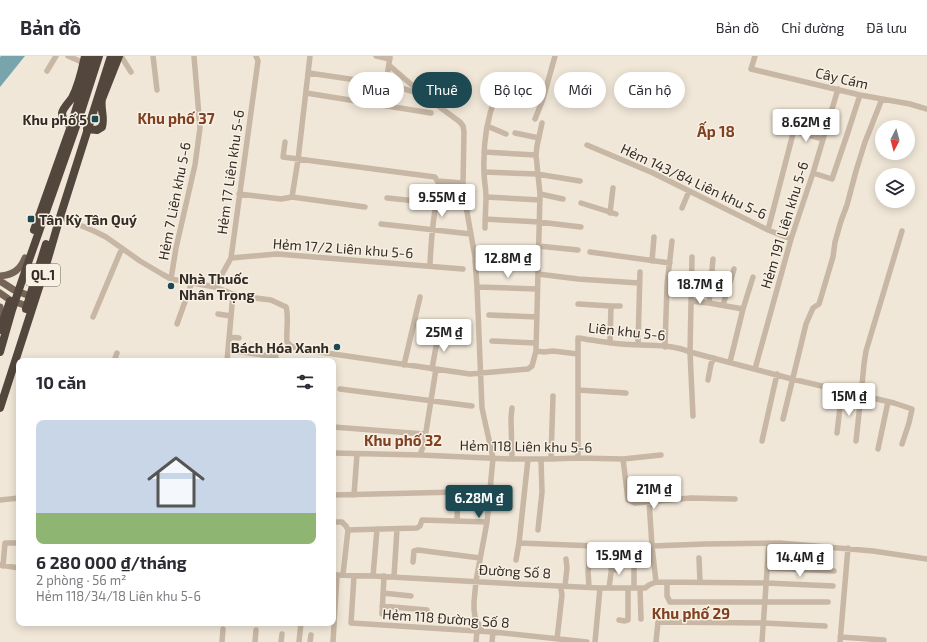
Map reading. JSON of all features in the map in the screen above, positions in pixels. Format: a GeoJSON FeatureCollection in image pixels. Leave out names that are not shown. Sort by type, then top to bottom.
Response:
{"type":"FeatureCollection","features":[{"type":"Feature","properties":{"kind":"highway","name":"QL.1"},"geometry":{"type":"LineString","coordinates":[[0,352],[13,300],[71,126],[92,56]]}},
{"type":"Feature","properties":{"kind":"highway","name":"QL.1"},"geometry":{"type":"LineString","coordinates":[[16,358],[42,278],[99,56]]}},
{"type":"Feature","properties":{"kind":"highway","name":"QL.1"},"geometry":{"type":"LineString","coordinates":[[27,259],[83,119],[106,56]]}},
{"type":"Feature","properties":{"kind":"highway","name":"QL.1"},"geometry":{"type":"LineString","coordinates":[[0,390],[111,56]]}},
{"type":"Feature","properties":{"kind":"highway"},"geometry":{"type":"LineString","coordinates":[[87,129],[97,130],[102,127],[104,120],[101,106],[102,99],[120,56]]}},
{"type":"Feature","properties":{"kind":"highway"},"geometry":{"type":"LineString","coordinates":[[71,126],[64,120],[62,114],[76,89],[84,59]]}},
{"type":"Feature","properties":{"kind":"highway","name":"QL.1"},"geometry":{"type":"LineString","coordinates":[[1,326],[13,300]]}},
{"type":"Feature","properties":{"kind":"highway","name":"QL.1"},"geometry":{"type":"LineString","coordinates":[[0,408],[16,358]]}},
{"type":"Feature","properties":{"kind":"main road"},"geometry":{"type":"LineString","coordinates":[[0,276],[15,272],[27,259]]}},
{"type":"Feature","properties":{"kind":"main road"},"geometry":{"type":"LineString","coordinates":[[0,281],[16,291],[30,296]]}},
{"type":"Feature","properties":{"kind":"main road"},"geometry":{"type":"LineString","coordinates":[[0,293],[27,306]]}},
{"type":"Feature","properties":{"kind":"main road"},"geometry":{"type":"LineString","coordinates":[[0,307],[2,317],[1,326]]}},
{"type":"Feature","properties":{"kind":"street"},"geometry":{"type":"LineString","coordinates":[[47,71],[56,56]]}},
{"type":"Feature","properties":{"kind":"street"},"geometry":{"type":"LineString","coordinates":[[68,56],[84,59]]}},
{"type":"Feature","properties":{"kind":"street"},"geometry":{"type":"LineString","coordinates":[[120,56],[131,72]]}},
{"type":"Feature","properties":{"kind":"street"},"geometry":{"type":"LineString","coordinates":[[153,56],[157,90]]}},
{"type":"Feature","properties":{"kind":"street","name":"Hẻm 7 Liên khu 5-6"},"geometry":{"type":"LineString","coordinates":[[171,279],[195,165],[200,128],[194,56]]}},
{"type":"Feature","properties":{"kind":"street","name":"Hẻm 17 Liên khu 5-6"},"geometry":{"type":"LineString","coordinates":[[215,287],[231,258],[258,61],[256,56]]}},
{"type":"Feature","properties":{"kind":"street"},"geometry":{"type":"LineString","coordinates":[[292,198],[310,56]]}},
{"type":"Feature","properties":{"kind":"street"},"geometry":{"type":"LineString","coordinates":[[376,56],[390,58],[389,72]]}},
{"type":"Feature","properties":{"kind":"street"},"geometry":{"type":"LineString","coordinates":[[535,120],[555,56]]}},
{"type":"Feature","properties":{"kind":"street","name":"Cây Cám"},"geometry":{"type":"LineString","coordinates":[[755,56],[752,69],[927,109]]}},
{"type":"Feature","properties":{"kind":"street"},"geometry":{"type":"LineString","coordinates":[[390,66],[412,85]]}},
{"type":"Feature","properties":{"kind":"street"},"geometry":{"type":"LineString","coordinates":[[309,73],[348,79]]}},
{"type":"Feature","properties":{"kind":"street","name":"Hẻm 191 Liên khu 5-6"},"geometry":{"type":"LineString","coordinates":[[755,369],[791,239],[813,173],[838,89]]}},
{"type":"Feature","properties":{"kind":"street"},"geometry":{"type":"LineString","coordinates":[[306,93],[431,113]]}},
{"type":"Feature","properties":{"kind":"street"},"geometry":{"type":"LineString","coordinates":[[813,173],[832,179],[848,135],[860,94]]}},
{"type":"Feature","properties":{"kind":"street"},"geometry":{"type":"LineString","coordinates":[[782,419],[806,324],[813,308],[819,304],[833,257],[834,242],[847,205],[856,171],[882,99]]}},
{"type":"Feature","properties":{"kind":"street"},"geometry":{"type":"LineString","coordinates":[[441,108],[460,122],[463,126],[464,132],[463,183],[475,262],[483,415],[493,458],[487,522],[476,581],[474,610],[480,631],[476,642]]}},
{"type":"Feature","properties":{"kind":"street"},"geometry":{"type":"LineString","coordinates":[[485,228],[486,197],[484,152],[487,126],[492,108]]}},
{"type":"Feature","properties":{"kind":"street"},"geometry":{"type":"LineString","coordinates":[[57,217],[106,237],[140,261],[171,279],[215,287],[233,294],[247,297],[271,300],[286,307],[288,311],[286,334],[287,342],[291,346],[299,349],[470,374],[528,369],[532,366],[536,351],[540,197],[536,155],[542,123]]}},
{"type":"Feature","properties":{"kind":"street"},"geometry":{"type":"LineString","coordinates":[[487,126],[506,134]]}},
{"type":"Feature","properties":{"kind":"street"},"geometry":{"type":"LineString","coordinates":[[768,230],[795,128],[823,138]]}},
{"type":"Feature","properties":{"kind":"street"},"geometry":{"type":"LineString","coordinates":[[515,133],[539,138]]}},
{"type":"Feature","properties":{"kind":"street"},"geometry":{"type":"LineString","coordinates":[[285,142],[283,157],[463,183]]}},
{"type":"Feature","properties":{"kind":"street","name":"Hẻm 143/84 Liên khu 5-6"},"geometry":{"type":"LineString","coordinates":[[587,145],[653,173],[768,230],[791,239]]}},
{"type":"Feature","properties":{"kind":"street"},"geometry":{"type":"LineString","coordinates":[[484,152],[536,155]]}},
{"type":"Feature","properties":{"kind":"street"},"geometry":{"type":"LineString","coordinates":[[484,172],[537,174],[580,181]]}},
{"type":"Feature","properties":{"kind":"street"},"geometry":{"type":"LineString","coordinates":[[430,265],[432,230],[439,184],[436,179]]}},
{"type":"Feature","properties":{"kind":"street"},"geometry":{"type":"LineString","coordinates":[[580,203],[613,213],[613,188]]}},
{"type":"Feature","properties":{"kind":"street"},"geometry":{"type":"LineString","coordinates":[[682,208],[689,191]]}},
{"type":"Feature","properties":{"kind":"street"},"geometry":{"type":"LineString","coordinates":[[239,194],[281,199],[292,198],[365,207]]}},
{"type":"Feature","properties":{"kind":"street"},"geometry":{"type":"LineString","coordinates":[[486,197],[540,197],[563,199]]}},
{"type":"Feature","properties":{"kind":"street"},"geometry":{"type":"LineString","coordinates":[[386,198],[436,203]]}},
{"type":"Feature","properties":{"kind":"street"},"geometry":{"type":"LineString","coordinates":[[485,219],[539,222],[581,227]]}},
{"type":"Feature","properties":{"kind":"street"},"geometry":{"type":"LineString","coordinates":[[382,224],[471,234]]}},
{"type":"Feature","properties":{"kind":"street"},"geometry":{"type":"LineString","coordinates":[[856,441],[866,351],[902,231]]}},
{"type":"Feature","properties":{"kind":"street"},"geometry":{"type":"LineString","coordinates":[[652,261],[654,237]]}},
{"type":"Feature","properties":{"kind":"street"},"geometry":{"type":"LineString","coordinates":[[665,347],[667,285],[672,242]]}},
{"type":"Feature","properties":{"kind":"street"},"geometry":{"type":"LineString","coordinates":[[538,246],[578,250]]}},
{"type":"Feature","properties":{"kind":"street"},"geometry":{"type":"LineString","coordinates":[[93,317],[122,248]]}},
{"type":"Feature","properties":{"kind":"street"},"geometry":{"type":"LineString","coordinates":[[590,252],[670,263]]}},
{"type":"Feature","properties":{"kind":"street","name":"Hẻm 17/2 Liên khu 5-6"},"geometry":{"type":"LineString","coordinates":[[231,258],[277,254],[430,265],[463,269]]}},
{"type":"Feature","properties":{"kind":"street"},"geometry":{"type":"LineString","coordinates":[[692,257],[690,352],[693,416]]}},
{"type":"Feature","properties":{"kind":"street"},"geometry":{"type":"LineString","coordinates":[[709,303],[713,259]]}},
{"type":"Feature","properties":{"kind":"street"},"geometry":{"type":"LineString","coordinates":[[475,262],[538,264]]}},
{"type":"Feature","properties":{"kind":"street"},"geometry":{"type":"LineString","coordinates":[[723,305],[734,269]]}},
{"type":"Feature","properties":{"kind":"street"},"geometry":{"type":"LineString","coordinates":[[638,344],[640,272]]}},
{"type":"Feature","properties":{"kind":"street"},"geometry":{"type":"LineString","coordinates":[[538,274],[578,279],[639,283]]}},
{"type":"Feature","properties":{"kind":"street"},"geometry":{"type":"LineString","coordinates":[[730,362],[743,309],[753,277]]}},
{"type":"Feature","properties":{"kind":"street"},"geometry":{"type":"LineString","coordinates":[[177,324],[192,282]]}},
{"type":"Feature","properties":{"kind":"street"},"geometry":{"type":"LineString","coordinates":[[477,287],[537,289]]}},
{"type":"Feature","properties":{"kind":"street"},"geometry":{"type":"LineString","coordinates":[[227,358],[233,294]]}},
{"type":"Feature","properties":{"kind":"street"},"geometry":{"type":"LineString","coordinates":[[404,365],[420,297]]}},
{"type":"Feature","properties":{"kind":"street"},"geometry":{"type":"LineString","coordinates":[[691,301],[743,309]]}},
{"type":"Feature","properties":{"kind":"street"},"geometry":{"type":"LineString","coordinates":[[578,304],[620,306]]}},
{"type":"Feature","properties":{"kind":"street"},"geometry":{"type":"LineString","coordinates":[[610,342],[611,306]]}},
{"type":"Feature","properties":{"kind":"street"},"geometry":{"type":"LineString","coordinates":[[218,314],[231,316]]}},
{"type":"Feature","properties":{"kind":"street"},"geometry":{"type":"LineString","coordinates":[[490,315],[537,317]]}},
{"type":"Feature","properties":{"kind":"street"},"geometry":{"type":"LineString","coordinates":[[229,337],[239,338]]}},
{"type":"Feature","properties":{"kind":"street","name":"Liên khu 5-6"},"geometry":{"type":"LineString","coordinates":[[536,351],[553,351],[578,354],[578,338],[627,345],[638,344],[685,350],[912,409],[902,444]]}},
{"type":"Feature","properties":{"kind":"street"},"geometry":{"type":"LineString","coordinates":[[420,455],[431,401],[437,341],[459,341]]}},
{"type":"Feature","properties":{"kind":"street"},"geometry":{"type":"LineString","coordinates":[[492,341],[536,343]]}},
{"type":"Feature","properties":{"kind":"street"},"geometry":{"type":"LineString","coordinates":[[228,350],[276,357]]}},
{"type":"Feature","properties":{"kind":"street"},"geometry":{"type":"LineString","coordinates":[[115,358],[117,353]]}},
{"type":"Feature","properties":{"kind":"street"},"geometry":{"type":"LineString","coordinates":[[578,354],[578,458]]}},
{"type":"Feature","properties":{"kind":"street"},"geometry":{"type":"LineString","coordinates":[[708,380],[711,364],[714,358]]}},
{"type":"Feature","properties":{"kind":"street"},"geometry":{"type":"LineString","coordinates":[[762,441],[777,374]]}},
{"type":"Feature","properties":{"kind":"street"},"geometry":{"type":"LineString","coordinates":[[340,389],[472,406]]}},
{"type":"Feature","properties":{"kind":"street"},"geometry":{"type":"LineString","coordinates":[[578,390],[626,393]]}},
{"type":"Feature","properties":{"kind":"street"},"geometry":{"type":"LineString","coordinates":[[837,433],[842,390]]}},
{"type":"Feature","properties":{"kind":"street"},"geometry":{"type":"LineString","coordinates":[[551,459],[553,396]]}},
{"type":"Feature","properties":{"kind":"street"},"geometry":{"type":"LineString","coordinates":[[878,449],[888,402]]}},
{"type":"Feature","properties":{"kind":"street"},"geometry":{"type":"LineString","coordinates":[[512,408],[512,459]]}},
{"type":"Feature","properties":{"kind":"street"},"geometry":{"type":"LineString","coordinates":[[336,427],[425,434]]}},
{"type":"Feature","properties":{"kind":"street","name":"Hẻm 118 Liên khu 5-6"},"geometry":{"type":"LineString","coordinates":[[336,453],[512,459],[623,459],[661,455]]}},
{"type":"Feature","properties":{"kind":"street"},"geometry":{"type":"LineString","coordinates":[[354,495],[357,454]]}},
{"type":"Feature","properties":{"kind":"street"},"geometry":{"type":"LineString","coordinates":[[516,560],[528,459]]}},
{"type":"Feature","properties":{"kind":"street"},"geometry":{"type":"LineString","coordinates":[[538,530],[542,492],[541,459]]}},
{"type":"Feature","properties":{"kind":"street"},"geometry":{"type":"LineString","coordinates":[[623,459],[628,500],[635,503],[691,498],[735,499]]}},
{"type":"Feature","properties":{"kind":"street"},"geometry":{"type":"LineString","coordinates":[[336,495],[458,492],[457,521]]}},
{"type":"Feature","properties":{"kind":"street"},"geometry":{"type":"LineString","coordinates":[[0,500],[16,498]]}},
{"type":"Feature","properties":{"kind":"street"},"geometry":{"type":"LineString","coordinates":[[649,501],[656,582]]}},
{"type":"Feature","properties":{"kind":"street"},"geometry":{"type":"LineString","coordinates":[[348,530],[417,528],[420,526],[422,520],[487,522]]}},
{"type":"Feature","properties":{"kind":"street"},"geometry":{"type":"LineString","coordinates":[[336,522],[342,522],[348,530],[343,575]]}},
{"type":"Feature","properties":{"kind":"street"},"geometry":{"type":"LineString","coordinates":[[394,577],[397,528]]}},
{"type":"Feature","properties":{"kind":"street"},"geometry":{"type":"LineString","coordinates":[[373,576],[377,529]]}},
{"type":"Feature","properties":{"kind":"street"},"geometry":{"type":"LineString","coordinates":[[16,543],[5,543],[2,565],[16,567]]}},
{"type":"Feature","properties":{"kind":"street"},"geometry":{"type":"LineString","coordinates":[[519,543],[625,546]]}},
{"type":"Feature","properties":{"kind":"street"},"geometry":{"type":"LineString","coordinates":[[652,546],[769,543],[848,548],[927,558]]}},
{"type":"Feature","properties":{"kind":"street"},"geometry":{"type":"LineString","coordinates":[[762,642],[769,543]]}},
{"type":"Feature","properties":{"kind":"street"},"geometry":{"type":"LineString","coordinates":[[848,548],[840,639],[884,640]]}},
{"type":"Feature","properties":{"kind":"street"},"geometry":{"type":"LineString","coordinates":[[413,562],[414,551],[418,550],[480,558]]}},
{"type":"Feature","properties":{"kind":"street"},"geometry":{"type":"LineString","coordinates":[[619,620],[628,620],[634,588],[634,560],[632,550]]}},
{"type":"Feature","properties":{"kind":"street"},"geometry":{"type":"LineString","coordinates":[[557,639],[562,595],[561,589],[568,568],[566,558]]}},
{"type":"Feature","properties":{"kind":"street"},"geometry":{"type":"LineString","coordinates":[[699,558],[700,582]]}},
{"type":"Feature","properties":{"kind":"street"},"geometry":{"type":"LineString","coordinates":[[589,587],[588,571],[590,560]]}},
{"type":"Feature","properties":{"kind":"street"},"geometry":{"type":"LineString","coordinates":[[610,588],[611,570],[614,560]]}},
{"type":"Feature","properties":{"kind":"street"},"geometry":{"type":"LineString","coordinates":[[767,568],[834,571]]}},
{"type":"Feature","properties":{"kind":"street"},"geometry":{"type":"LineString","coordinates":[[611,570],[619,570]]}},
{"type":"Feature","properties":{"kind":"street","name":"Đường Số 8"},"geometry":{"type":"LineString","coordinates":[[336,575],[384,576],[600,588],[645,588],[656,582],[766,583],[833,586]]}},
{"type":"Feature","properties":{"kind":"street","name":"Hẻm 118 Đường Số 8"},"geometry":{"type":"LineString","coordinates":[[354,576],[351,623],[493,632],[587,642]]}},
{"type":"Feature","properties":{"kind":"street"},"geometry":{"type":"LineString","coordinates":[[382,614],[384,576]]}},
{"type":"Feature","properties":{"kind":"street"},"geometry":{"type":"LineString","coordinates":[[667,582],[670,602],[828,602]]}},
{"type":"Feature","properties":{"kind":"street"},"geometry":{"type":"LineString","coordinates":[[595,642],[600,588]]}},
{"type":"Feature","properties":{"kind":"street"},"geometry":{"type":"LineString","coordinates":[[634,588],[641,619]]}},
{"type":"Feature","properties":{"kind":"street"},"geometry":{"type":"LineString","coordinates":[[383,593],[411,596]]}},
{"type":"Feature","properties":{"kind":"street"},"geometry":{"type":"LineString","coordinates":[[382,606],[427,610]]}},
{"type":"Feature","properties":{"kind":"street"},"geometry":{"type":"LineString","coordinates":[[656,642],[658,622],[763,623],[825,626]]}},
{"type":"Feature","properties":{"kind":"street"},"geometry":{"type":"LineString","coordinates":[[299,642],[301,626]]}},
{"type":"Feature","properties":{"kind":"street"},"geometry":{"type":"LineString","coordinates":[[333,626],[333,642]]}},
{"type":"Feature","properties":{"kind":"street"},"geometry":{"type":"LineString","coordinates":[[222,642],[223,629]]}},
{"type":"Feature","properties":{"kind":"street"},"geometry":{"type":"LineString","coordinates":[[255,642],[256,630]]}},
{"type":"Feature","properties":{"kind":"street"},"geometry":{"type":"LineString","coordinates":[[492,642],[493,632]]}},
{"type":"Feature","properties":{"kind":"street"},"geometry":{"type":"LineString","coordinates":[[280,642],[282,634]]}},
{"type":"Feature","properties":{"kind":"street"},"geometry":{"type":"LineString","coordinates":[[310,642],[312,635]]}},
{"type":"Feature","properties":{"kind":"water"},"geometry":{"type":"Polygon","coordinates":[[[25,56],[0,87],[0,57],[25,56]]]}},
{"type":"Feature","properties":{"kind":"place","name":"Khu phố 5"},"geometry":{"type":"Point","coordinates":[95,119]}},
{"type":"Feature","properties":{"kind":"place","name":"Tân Kỳ Tân Quý"},"geometry":{"type":"Point","coordinates":[31,219]}},
{"type":"Feature","properties":{"kind":"place","name":"Nhà Thuốc Nhân Trọng"},"geometry":{"type":"Point","coordinates":[171,286]}},
{"type":"Feature","properties":{"kind":"place","name":"Bách Hóa Xanh"},"geometry":{"type":"Point","coordinates":[337,347]}},
{"type":"Feature","properties":{"kind":"district","name":"Khu phố 37"},"geometry":{"type":"Point","coordinates":[176,118]}},
{"type":"Feature","properties":{"kind":"district","name":"Ấp 18"},"geometry":{"type":"Point","coordinates":[716,131]}},
{"type":"Feature","properties":{"kind":"district","name":"Khu phố 32"},"geometry":{"type":"Point","coordinates":[403,440]}},
{"type":"Feature","properties":{"kind":"district","name":"Khu phố 29"},"geometry":{"type":"Point","coordinates":[691,613]}}]}
